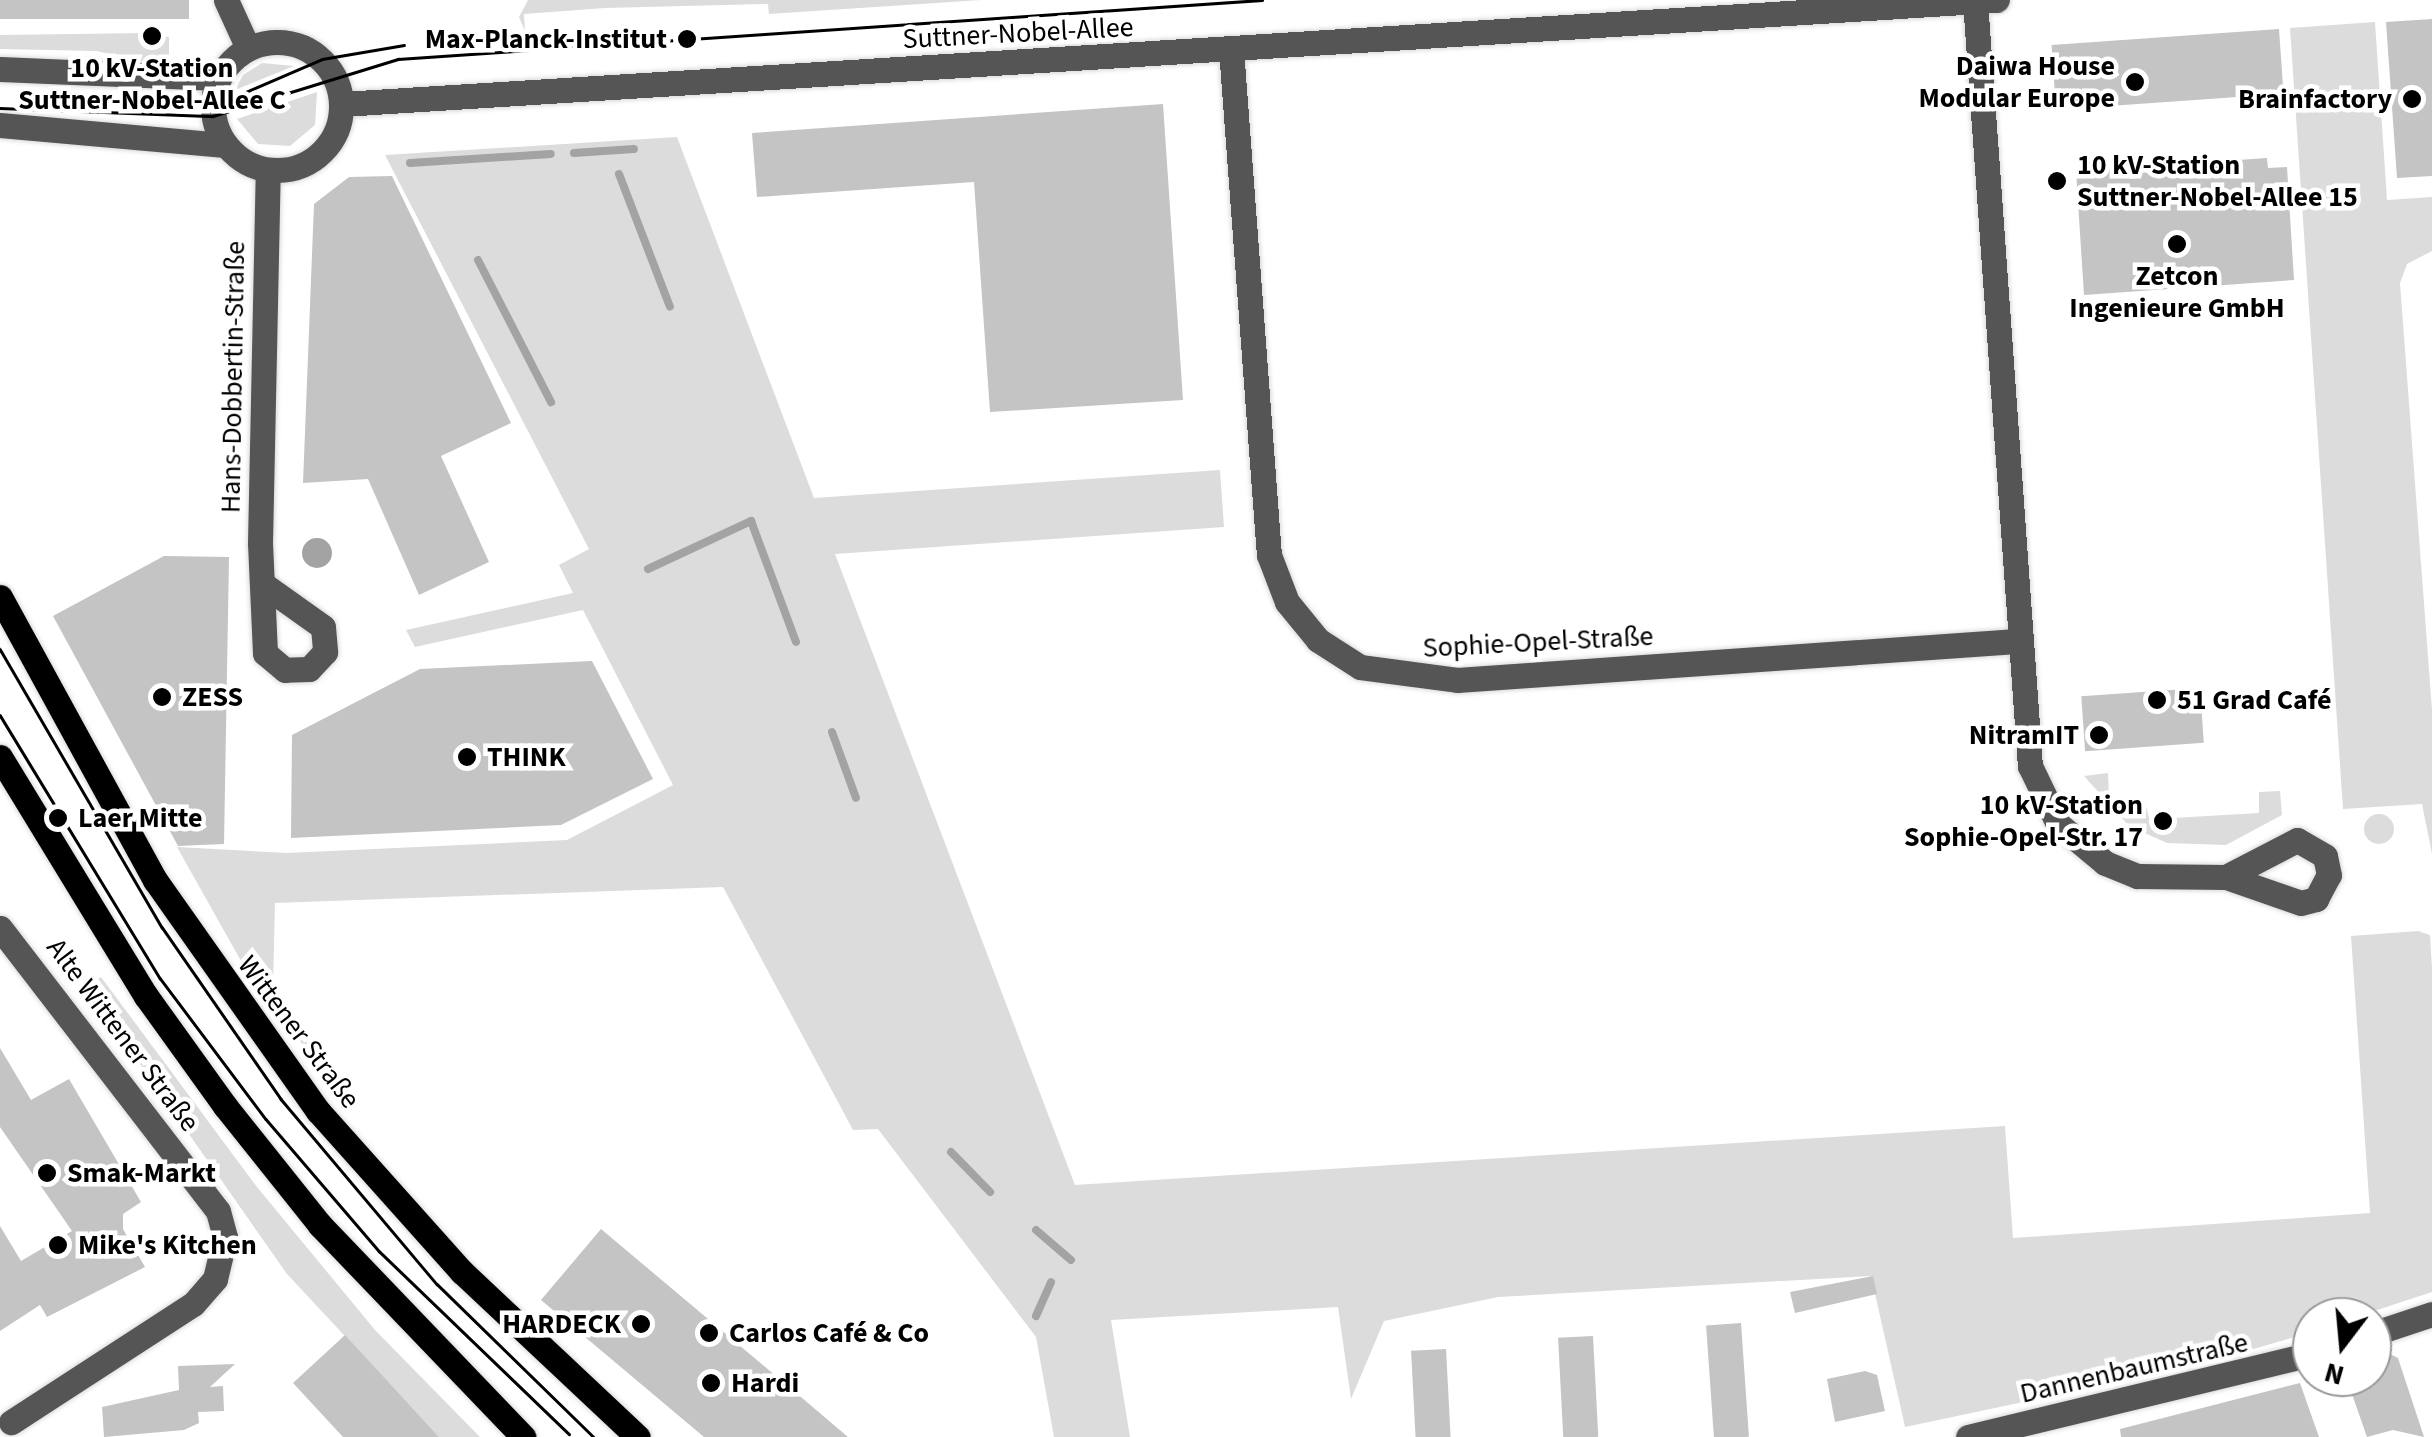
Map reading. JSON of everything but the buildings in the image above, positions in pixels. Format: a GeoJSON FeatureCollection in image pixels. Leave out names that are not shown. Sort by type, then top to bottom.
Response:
{"type":"FeatureCollection","features":[{"type":"Feature","properties":{"kind":"main road","name":"Wittener Straße"},"geometry":{"type":"LineString","coordinates":[[0,597],[155,880],[318,1111],[462,1272],[638,1437]]}},
{"type":"Feature","properties":{"kind":"main road"},"geometry":{"type":"LineString","coordinates":[[0,757],[146,996],[225,1106],[320,1224],[523,1437]]}},
{"type":"Feature","properties":{"kind":"street"},"geometry":{"type":"LineString","coordinates":[[226,0],[248,48]]}},
{"type":"Feature","properties":{"kind":"street"},"geometry":{"type":"LineString","coordinates":[[1986,1],[2017,640],[2030,766],[2058,824],[2105,864],[2137,876],[2226,877]]}},
{"type":"Feature","properties":{"kind":"street","name":"Suttner-Nobel-Allee"},"geometry":{"type":"LineString","coordinates":[[342,104],[1986,1]]}},
{"type":"Feature","properties":{"kind":"street"},"geometry":{"type":"LineString","coordinates":[[0,126],[225,145],[268,170],[317,157],[342,104],[334,76],[302,46],[248,48],[218,78],[212,107],[225,145]]}},
{"type":"Feature","properties":{"kind":"street","name":"Sophie-Opel-Straße"},"geometry":{"type":"LineString","coordinates":[[1231,50],[1269,555],[1287,602],[1318,640],[1360,667],[1411,680],[2017,640]]}},
{"type":"Feature","properties":{"kind":"street"},"geometry":{"type":"LineString","coordinates":[[0,68],[218,78]]}},
{"type":"Feature","properties":{"kind":"street","name":"Hans-Dobbertin-Straße"},"geometry":{"type":"LineString","coordinates":[[264,585],[268,170]]}},
{"type":"Feature","properties":{"kind":"street","name":"Alte Wittener Straße"},"geometry":{"type":"LineString","coordinates":[[0,928],[218,1211],[225,1237],[215,1279],[193,1304],[9,1419]]}},
{"type":"Feature","properties":{"kind":"street"},"geometry":{"type":"LineString","coordinates":[[2392,1327],[2432,1314]]}},
{"type":"Feature","properties":{"kind":"street","name":"Dannenbaumstraße"},"geometry":{"type":"LineString","coordinates":[[1968,1437],[2292,1359]]}},
{"type":"Feature","properties":{"kind":"shaded area"},"geometry":{"type":"Polygon","coordinates":[[[528,0],[981,0],[769,14],[768,4],[605,8],[524,14],[525,31],[519,17],[528,0]]]}},
{"type":"Feature","properties":{"kind":"shaded area"},"geometry":{"type":"Polygon","coordinates":[[[2375,22],[2387,200],[2432,197],[2432,251],[2407,264],[2400,283],[2432,710],[2432,854],[2422,804],[2343,809],[2290,28],[2375,22]]]}},
{"type":"Feature","properties":{"kind":"shaded area"},"geometry":{"type":"Polygon","coordinates":[[[147,33],[169,37],[169,69],[97,51],[0,49],[0,35],[147,33]]]}},
{"type":"Feature","properties":{"kind":"shaded area"},"geometry":{"type":"Polygon","coordinates":[[[262,63],[294,66],[235,90],[243,75],[262,63]]]}},
{"type":"Feature","properties":{"kind":"shaded area"},"geometry":{"type":"Polygon","coordinates":[[[317,92],[315,125],[290,146],[258,144],[237,119],[317,92]]]}},
{"type":"Feature","properties":{"kind":"shaded area"},"geometry":{"type":"Polygon","coordinates":[[[677,137],[814,498],[1220,470],[1224,527],[835,554],[1075,1185],[2005,1126],[2013,1238],[2370,1213],[2351,936],[2418,931],[2430,935],[2432,969],[2432,1292],[2392,1305],[2392,1297],[2292,1297],[2292,1338],[2198,1365],[1905,1427],[1871,1276],[1498,1297],[1384,1321],[1351,1399],[1338,1307],[1111,1320],[1130,1437],[1054,1437],[1036,1337],[878,1129],[853,1130],[723,887],[275,903],[273,987],[353,1093],[344,1101],[241,961],[177,847],[287,853],[567,840],[673,785],[583,610],[415,647],[406,630],[573,593],[559,565],[589,549],[385,155],[677,137]]]}},
{"type":"Feature","properties":{"kind":"shaded area"},"geometry":{"type":"Polygon","coordinates":[[[317,538],[328,542],[332,553],[328,564],[317,568],[306,564],[302,553],[306,542],[317,538]]]}},
{"type":"Feature","properties":{"kind":"shaded area"},"geometry":{"type":"Polygon","coordinates":[[[2108,773],[2109,796],[2144,799],[2152,829],[2173,828],[2173,818],[2259,813],[2259,792],[2280,791],[2282,815],[2226,845],[2167,843],[2129,826],[2084,776],[2108,773]]]}},
{"type":"Feature","properties":{"kind":"shaded area"},"geometry":{"type":"Polygon","coordinates":[[[2379,814],[2390,818],[2394,829],[2390,840],[2379,844],[2368,840],[2364,829],[2368,818],[2379,814]]]}},
{"type":"Feature","properties":{"kind":"shaded area"},"geometry":{"type":"Polygon","coordinates":[[[101,977],[257,1187],[375,1330],[480,1437],[439,1437],[287,1274],[86,987],[101,977]]]}},
{"type":"Feature","properties":{"kind":"waterway"},"geometry":{"type":"LineString","coordinates":[[574,153],[634,149]]}},
{"type":"Feature","properties":{"kind":"waterway"},"geometry":{"type":"LineString","coordinates":[[410,163],[551,154]]}},
{"type":"Feature","properties":{"kind":"waterway"},"geometry":{"type":"LineString","coordinates":[[619,174],[670,307]]}},
{"type":"Feature","properties":{"kind":"waterway"},"geometry":{"type":"LineString","coordinates":[[478,260],[551,402]]}},
{"type":"Feature","properties":{"kind":"waterway"},"geometry":{"type":"LineString","coordinates":[[648,569],[751,521],[796,642]]}},
{"type":"Feature","properties":{"kind":"waterway"},"geometry":{"type":"LineString","coordinates":[[832,732],[856,798]]}},
{"type":"Feature","properties":{"kind":"waterway"},"geometry":{"type":"LineString","coordinates":[[951,1152],[990,1192]]}},
{"type":"Feature","properties":{"kind":"waterway"},"geometry":{"type":"LineString","coordinates":[[1036,1230],[1071,1260]]}},
{"type":"Feature","properties":{"kind":"waterway"},"geometry":{"type":"LineString","coordinates":[[1036,1316],[1051,1282]]}},
{"type":"Feature","properties":{"kind":"tram line"},"geometry":{"type":"LineString","coordinates":[[0,108],[213,116],[398,59],[1262,0]]}},
{"type":"Feature","properties":{"kind":"tram line"},"geometry":{"type":"LineString","coordinates":[[179,102],[239,95],[322,59],[404,45]]}},
{"type":"Feature","properties":{"kind":"tram line"},"geometry":{"type":"LineString","coordinates":[[0,649],[162,927],[281,1099],[437,1284],[594,1437]]}},
{"type":"Feature","properties":{"kind":"tram line"},"geometry":{"type":"LineString","coordinates":[[0,715],[160,978],[266,1119],[379,1251],[569,1434]]}},
{"type":"Feature","properties":{"kind":"place","name":"10 kV-Station Suttner-Nobel-Allee C"},"geometry":{"type":"Point","coordinates":[152,36]}},
{"type":"Feature","properties":{"kind":"place","name":"Max-Planck-Institut"},"geometry":{"type":"Point","coordinates":[687,39]}},
{"type":"Feature","properties":{"kind":"place","name":"Daiwa House Modular Europe"},"geometry":{"type":"Point","coordinates":[2135,82]}},
{"type":"Feature","properties":{"kind":"place","name":"Brainfactory"},"geometry":{"type":"Point","coordinates":[2412,99]}},
{"type":"Feature","properties":{"kind":"place","name":"10 kV-Station Suttner-Nobel-Allee 15"},"geometry":{"type":"Point","coordinates":[2057,181]}},
{"type":"Feature","properties":{"kind":"place","name":"Zetcon Ingenieure GmbH"},"geometry":{"type":"Point","coordinates":[2177,244]}},
{"type":"Feature","properties":{"kind":"place","name":"ZESS"},"geometry":{"type":"Point","coordinates":[162,697]}},
{"type":"Feature","properties":{"kind":"place","name":"51 Grad Café"},"geometry":{"type":"Point","coordinates":[2157,700]}},
{"type":"Feature","properties":{"kind":"place","name":"NitramIT"},"geometry":{"type":"Point","coordinates":[2099,735]}},
{"type":"Feature","properties":{"kind":"place","name":"THINK"},"geometry":{"type":"Point","coordinates":[467,757]}},
{"type":"Feature","properties":{"kind":"place","name":"Laer Mitte"},"geometry":{"type":"Point","coordinates":[58,818]}},
{"type":"Feature","properties":{"kind":"place","name":"10 kV-Station Sophie-Opel-Str. 17"},"geometry":{"type":"Point","coordinates":[2163,821]}},
{"type":"Feature","properties":{"kind":"place","name":"Smak-Markt"},"geometry":{"type":"Point","coordinates":[47,1173]}},
{"type":"Feature","properties":{"kind":"place","name":"Mike's Kitchen"},"geometry":{"type":"Point","coordinates":[58,1245]}},
{"type":"Feature","properties":{"kind":"place","name":"HARDECK"},"geometry":{"type":"Point","coordinates":[641,1324]}},
{"type":"Feature","properties":{"kind":"place","name":"Carlos Café & Co"},"geometry":{"type":"Point","coordinates":[709,1333]}},
{"type":"Feature","properties":{"kind":"place","name":"Hardi"},"geometry":{"type":"Point","coordinates":[711,1383]}}]}
